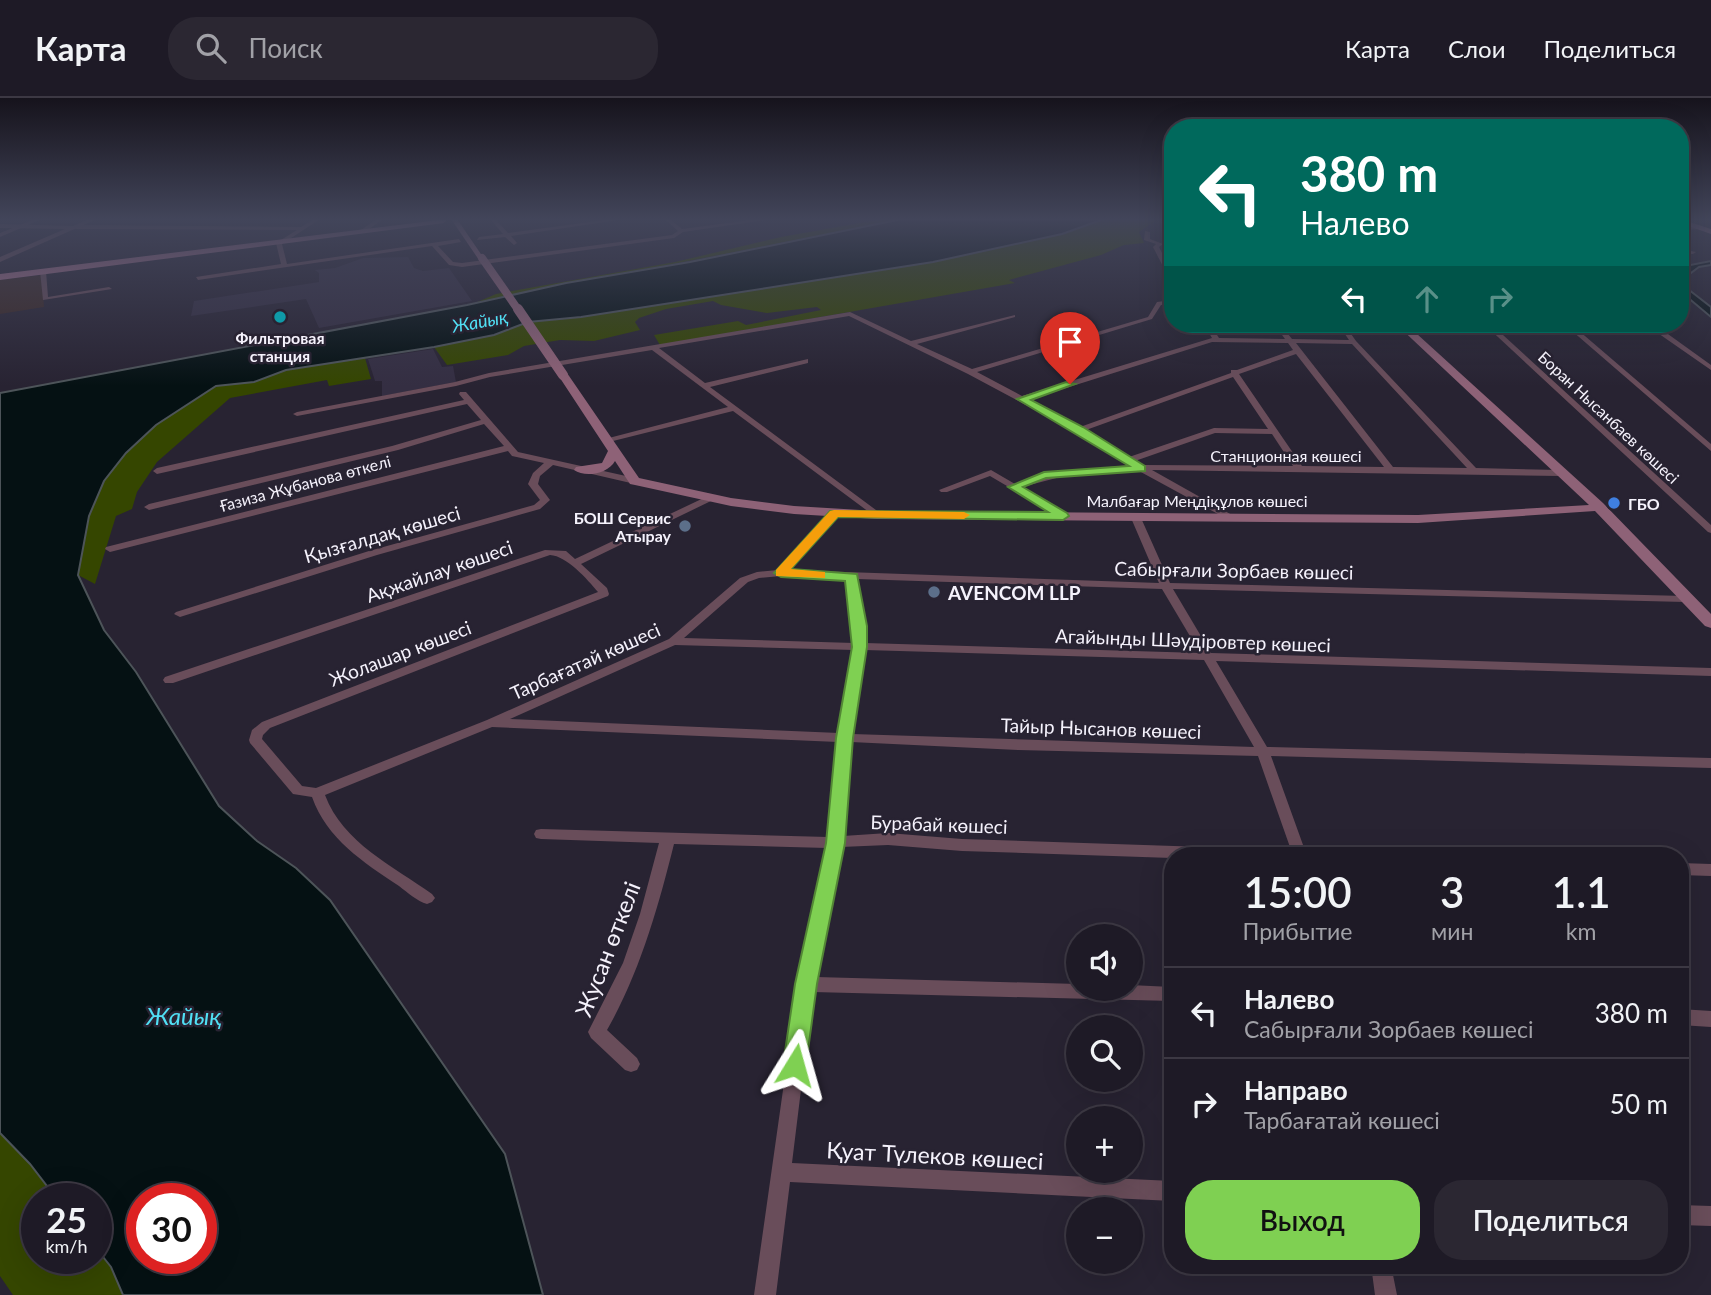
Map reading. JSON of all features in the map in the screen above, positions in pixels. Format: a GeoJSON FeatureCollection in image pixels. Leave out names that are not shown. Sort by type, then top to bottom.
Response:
{"type":"FeatureCollection","features":[{"type":"Feature","properties":{"kind":"main road"},"geometry":{"type":"LineString","coordinates":[[494,275],[635,481]]}},
{"type":"Feature","properties":{"kind":"main road"},"geometry":{"type":"LineString","coordinates":[[1410,333],[1624,536],[1711,623]]}},
{"type":"Feature","properties":{"kind":"main road"},"geometry":{"type":"LineString","coordinates":[[580,470],[594,470],[607,465],[611,446]]}},
{"type":"Feature","properties":{"kind":"main road","name":"Малбағар Меңдіқұлов көшесі"},"geometry":{"type":"LineString","coordinates":[[635,481],[710,498],[834,513],[1136,518],[1419,519],[1554,507],[1577,493]]}},
{"type":"Feature","properties":{"kind":"main road"},"geometry":{"type":"LineString","coordinates":[[1554,507],[1566,496],[1577,493]]}},
{"type":"Feature","properties":{"kind":"main road"},"geometry":{"type":"LineString","coordinates":[[1554,507],[1586,515],[1624,536]]}},
{"type":"Feature","properties":{"kind":"street"},"geometry":{"type":"LineString","coordinates":[[43,275],[45,299],[108,289]]}},
{"type":"Feature","properties":{"kind":"street"},"geometry":{"type":"LineString","coordinates":[[198,278],[219,275]]}},
{"type":"Feature","properties":{"kind":"street"},"geometry":{"type":"LineString","coordinates":[[971,372],[1150,318],[1159,303],[1164,303]]}},
{"type":"Feature","properties":{"kind":"street"},"geometry":{"type":"LineString","coordinates":[[297,414],[456,384],[489,375],[850,314],[1023,399],[1228,517]]}},
{"type":"Feature","properties":{"kind":"street"},"geometry":{"type":"LineString","coordinates":[[911,343],[1013,316]]}},
{"type":"Feature","properties":{"kind":"street"},"geometry":{"type":"LineString","coordinates":[[1212,333],[1216,339]]}},
{"type":"Feature","properties":{"kind":"street"},"geometry":{"type":"LineString","coordinates":[[1284,333],[1390,469]]}},
{"type":"Feature","properties":{"kind":"street"},"geometry":{"type":"LineString","coordinates":[[1348,333],[1473,470]]}},
{"type":"Feature","properties":{"kind":"street","name":"Боран Нысанбаев көшесі"},"geometry":{"type":"LineString","coordinates":[[1497,333],[1711,530]]}},
{"type":"Feature","properties":{"kind":"street"},"geometry":{"type":"LineString","coordinates":[[1577,333],[1711,448]]}},
{"type":"Feature","properties":{"kind":"street"},"geometry":{"type":"LineString","coordinates":[[1663,333],[1711,368]]}},
{"type":"Feature","properties":{"kind":"street"},"geometry":{"type":"LineString","coordinates":[[1023,399],[1216,339],[1354,342]]}},
{"type":"Feature","properties":{"kind":"street"},"geometry":{"type":"LineString","coordinates":[[654,349],[707,385],[877,514]]}},
{"type":"Feature","properties":{"kind":"street"},"geometry":{"type":"LineString","coordinates":[[1080,430],[1297,351]]}},
{"type":"Feature","properties":{"kind":"street"},"geometry":{"type":"LineString","coordinates":[[707,385],[805,361]]}},
{"type":"Feature","properties":{"kind":"street"},"geometry":{"type":"LineString","coordinates":[[1234,372],[1299,469]]}},
{"type":"Feature","properties":{"kind":"street"},"geometry":{"type":"LineString","coordinates":[[456,384],[515,454],[635,481]]}},
{"type":"Feature","properties":{"kind":"street"},"geometry":{"type":"LineString","coordinates":[[157,471],[468,401]]}},
{"type":"Feature","properties":{"kind":"street"},"geometry":{"type":"LineString","coordinates":[[611,446],[734,408]]}},
{"type":"Feature","properties":{"kind":"street","name":"Ғазиза Жұбанова өткелі"},"geometry":{"type":"LineString","coordinates":[[149,507],[395,448],[485,421]]}},
{"type":"Feature","properties":{"kind":"street"},"geometry":{"type":"LineString","coordinates":[[1128,460],[1214,430],[1274,432]]}},
{"type":"Feature","properties":{"kind":"street","name":"Ғазиза Жұбанова өткелі"},"geometry":{"type":"LineString","coordinates":[[110,549],[508,448]]}},
{"type":"Feature","properties":{"kind":"street","name":"Қызғалдақ көшесі"},"geometry":{"type":"LineString","coordinates":[[180,614],[373,553],[537,507],[545,500],[533,484],[536,475],[550,463]]}},
{"type":"Feature","properties":{"kind":"street","name":"Станционная көшесі"},"geometry":{"type":"LineString","coordinates":[[1014,487],[1044,475],[1141,468],[1390,469],[1473,470],[1577,493]]}},
{"type":"Feature","properties":{"kind":"street"},"geometry":{"type":"LineString","coordinates":[[944,490],[991,473],[1063,516]]}},
{"type":"Feature","properties":{"kind":"street"},"geometry":{"type":"LineString","coordinates":[[574,563],[710,498]]}},
{"type":"Feature","properties":{"kind":"street"},"geometry":{"type":"LineString","coordinates":[[781,573],[834,513]]}},
{"type":"Feature","properties":{"kind":"street"},"geometry":{"type":"LineString","coordinates":[[1136,518],[1166,586],[1263,751],[1297,847]]}},
{"type":"Feature","properties":{"kind":"street","name":"Ақжайлау көшесі"},"geometry":{"type":"LineString","coordinates":[[169,680],[549,552],[562,553],[574,563]]}},
{"type":"Feature","properties":{"kind":"street","name":"Жолашар көшесi"},"geometry":{"type":"LineString","coordinates":[[317,793],[298,790],[255,740],[257,733],[266,725],[604,594],[574,563]]}},
{"type":"Feature","properties":{"kind":"street","name":"Сабырғали Зорбаев көшесі"},"geometry":{"type":"LineString","coordinates":[[781,573],[1685,599]]}},
{"type":"Feature","properties":{"kind":"street","name":"Тарбағатай көшесi"},"geometry":{"type":"LineString","coordinates":[[317,793],[491,723],[673,641],[744,580],[757,575],[781,573]]}},
{"type":"Feature","properties":{"kind":"street"},"geometry":{"type":"LineString","coordinates":[[765,1295],[806,984],[835,843],[845,738],[860,647],[852,577]]}},
{"type":"Feature","properties":{"kind":"street","name":"Агайынды Шәудіровтер көшесi"},"geometry":{"type":"LineString","coordinates":[[673,641],[1711,672]]}},
{"type":"Feature","properties":{"kind":"street","name":"Тайыр Нысанов көшесi"},"geometry":{"type":"LineString","coordinates":[[491,723],[845,738],[1711,763]]}},
{"type":"Feature","properties":{"kind":"street"},"geometry":{"type":"LineString","coordinates":[[317,793],[321,810],[348,840],[427,898]]}},
{"type":"Feature","properties":{"kind":"street","name":"Бурабай көшесi"},"geometry":{"type":"LineString","coordinates":[[541,834],[835,843],[888,839],[961,845],[1164,852]]}},
{"type":"Feature","properties":{"kind":"street","name":"Жусан өткелі"},"geometry":{"type":"LineString","coordinates":[[631,1064],[597,1032],[614,1004],[648,920],[668,838]]}},
{"type":"Feature","properties":{"kind":"street"},"geometry":{"type":"LineString","coordinates":[[1689,869],[1711,870]]}},
{"type":"Feature","properties":{"kind":"street"},"geometry":{"type":"LineString","coordinates":[[806,984],[1164,994]]}},
{"type":"Feature","properties":{"kind":"street"},"geometry":{"type":"LineString","coordinates":[[1689,1018],[1711,1019]]}},
{"type":"Feature","properties":{"kind":"street","name":"Қуат Түлеков көшесі"},"geometry":{"type":"LineString","coordinates":[[780,1172],[1164,1191]]}},
{"type":"Feature","properties":{"kind":"street"},"geometry":{"type":"LineString","coordinates":[[1689,1215],[1711,1216]]}},
{"type":"Feature","properties":{"kind":"street"},"geometry":{"type":"LineString","coordinates":[[1382,1274],[1386,1295]]}},
{"type":"Feature","properties":{"kind":"shaded area"},"geometry":{"type":"Polygon","coordinates":[[[42,275],[44,307],[0,314],[0,280],[42,275]]]}},
{"type":"Feature","properties":{"kind":"shaded area"},"geometry":{"type":"Polygon","coordinates":[[[319,275],[454,275],[472,301],[319,328],[306,299],[191,316],[194,301],[319,282],[319,275]]]}},
{"type":"Feature","properties":{"kind":"shaded area"},"geometry":{"type":"Polygon","coordinates":[[[433,349],[442,367],[453,366],[456,382],[382,396],[382,381],[375,381],[368,359],[433,349]]]}},
{"type":"Feature","properties":{"kind":"green space"},"geometry":{"type":"Polygon","coordinates":[[[603,275],[618,275],[475,303],[496,294],[603,275]]]}},
{"type":"Feature","properties":{"kind":"green space"},"geometry":{"type":"Polygon","coordinates":[[[851,275],[1028,275],[1009,280],[1015,283],[660,345],[654,335],[738,321],[746,325],[821,310],[817,307],[767,313],[721,305],[713,301],[666,309],[639,318],[635,322],[640,330],[594,341],[560,340],[524,346],[508,355],[447,365],[434,347],[494,335],[522,323],[581,317],[851,275]]]}},
{"type":"Feature","properties":{"kind":"green space"},"geometry":{"type":"Polygon","coordinates":[[[365,358],[371,379],[329,386],[327,380],[230,398],[157,462],[137,492],[132,509],[116,516],[95,584],[78,575],[89,516],[104,481],[126,453],[156,425],[192,399],[222,384],[254,382],[286,370],[365,358]]]}},
{"type":"Feature","properties":{"kind":"green space"},"geometry":{"type":"Polygon","coordinates":[[[0,1133],[45,1183],[21,1183],[21,1274],[112,1274],[112,1269],[123,1295],[13,1295],[0,1276],[0,1133]]]}},
{"type":"Feature","properties":{"kind":"water","name":"Жайық"},"geometry":{"type":"Polygon","coordinates":[[[614,275],[851,275],[581,317],[528,322],[494,335],[286,370],[254,382],[216,386],[156,425],[126,453],[104,481],[89,516],[78,575],[104,630],[136,672],[219,806],[257,841],[296,868],[330,900],[505,1154],[543,1295],[123,1295],[112,1269],[112,1183],[45,1183],[0,1133],[0,393],[614,275]]]}},
{"type":"Feature","properties":{"kind":"water"},"geometry":{"type":"Polygon","coordinates":[[[1689,290],[1711,307],[1711,317],[1689,299],[1689,290]]]}},
{"type":"Feature","properties":{"kind":"slow traffic"},"geometry":{"type":"LineString","coordinates":[[820,575],[781,573],[834,513],[964,515]]}},
{"type":"Feature","properties":{"kind":"place","name":"Фильтровая станция"},"geometry":{"type":"Point","coordinates":[280,317]}},
{"type":"Feature","properties":{"kind":"place","name":"ГБО"},"geometry":{"type":"Point","coordinates":[1614,503]}},
{"type":"Feature","properties":{"kind":"place","name":"БОШ Сервис Атырау"},"geometry":{"type":"Point","coordinates":[685,526]}},
{"type":"Feature","properties":{"kind":"place","name":"AVENCOM LLP"},"geometry":{"type":"Point","coordinates":[934,592]}},
{"type":"Feature","properties":{"kind":"route"},"geometry":{"type":"LineString","coordinates":[[795,1065],[806,984],[835,843],[845,738],[860,647],[852,577],[781,573],[834,513],[1063,516],[1014,487],[1044,475],[1141,468],[1023,399],[1070,384]]}}]}
